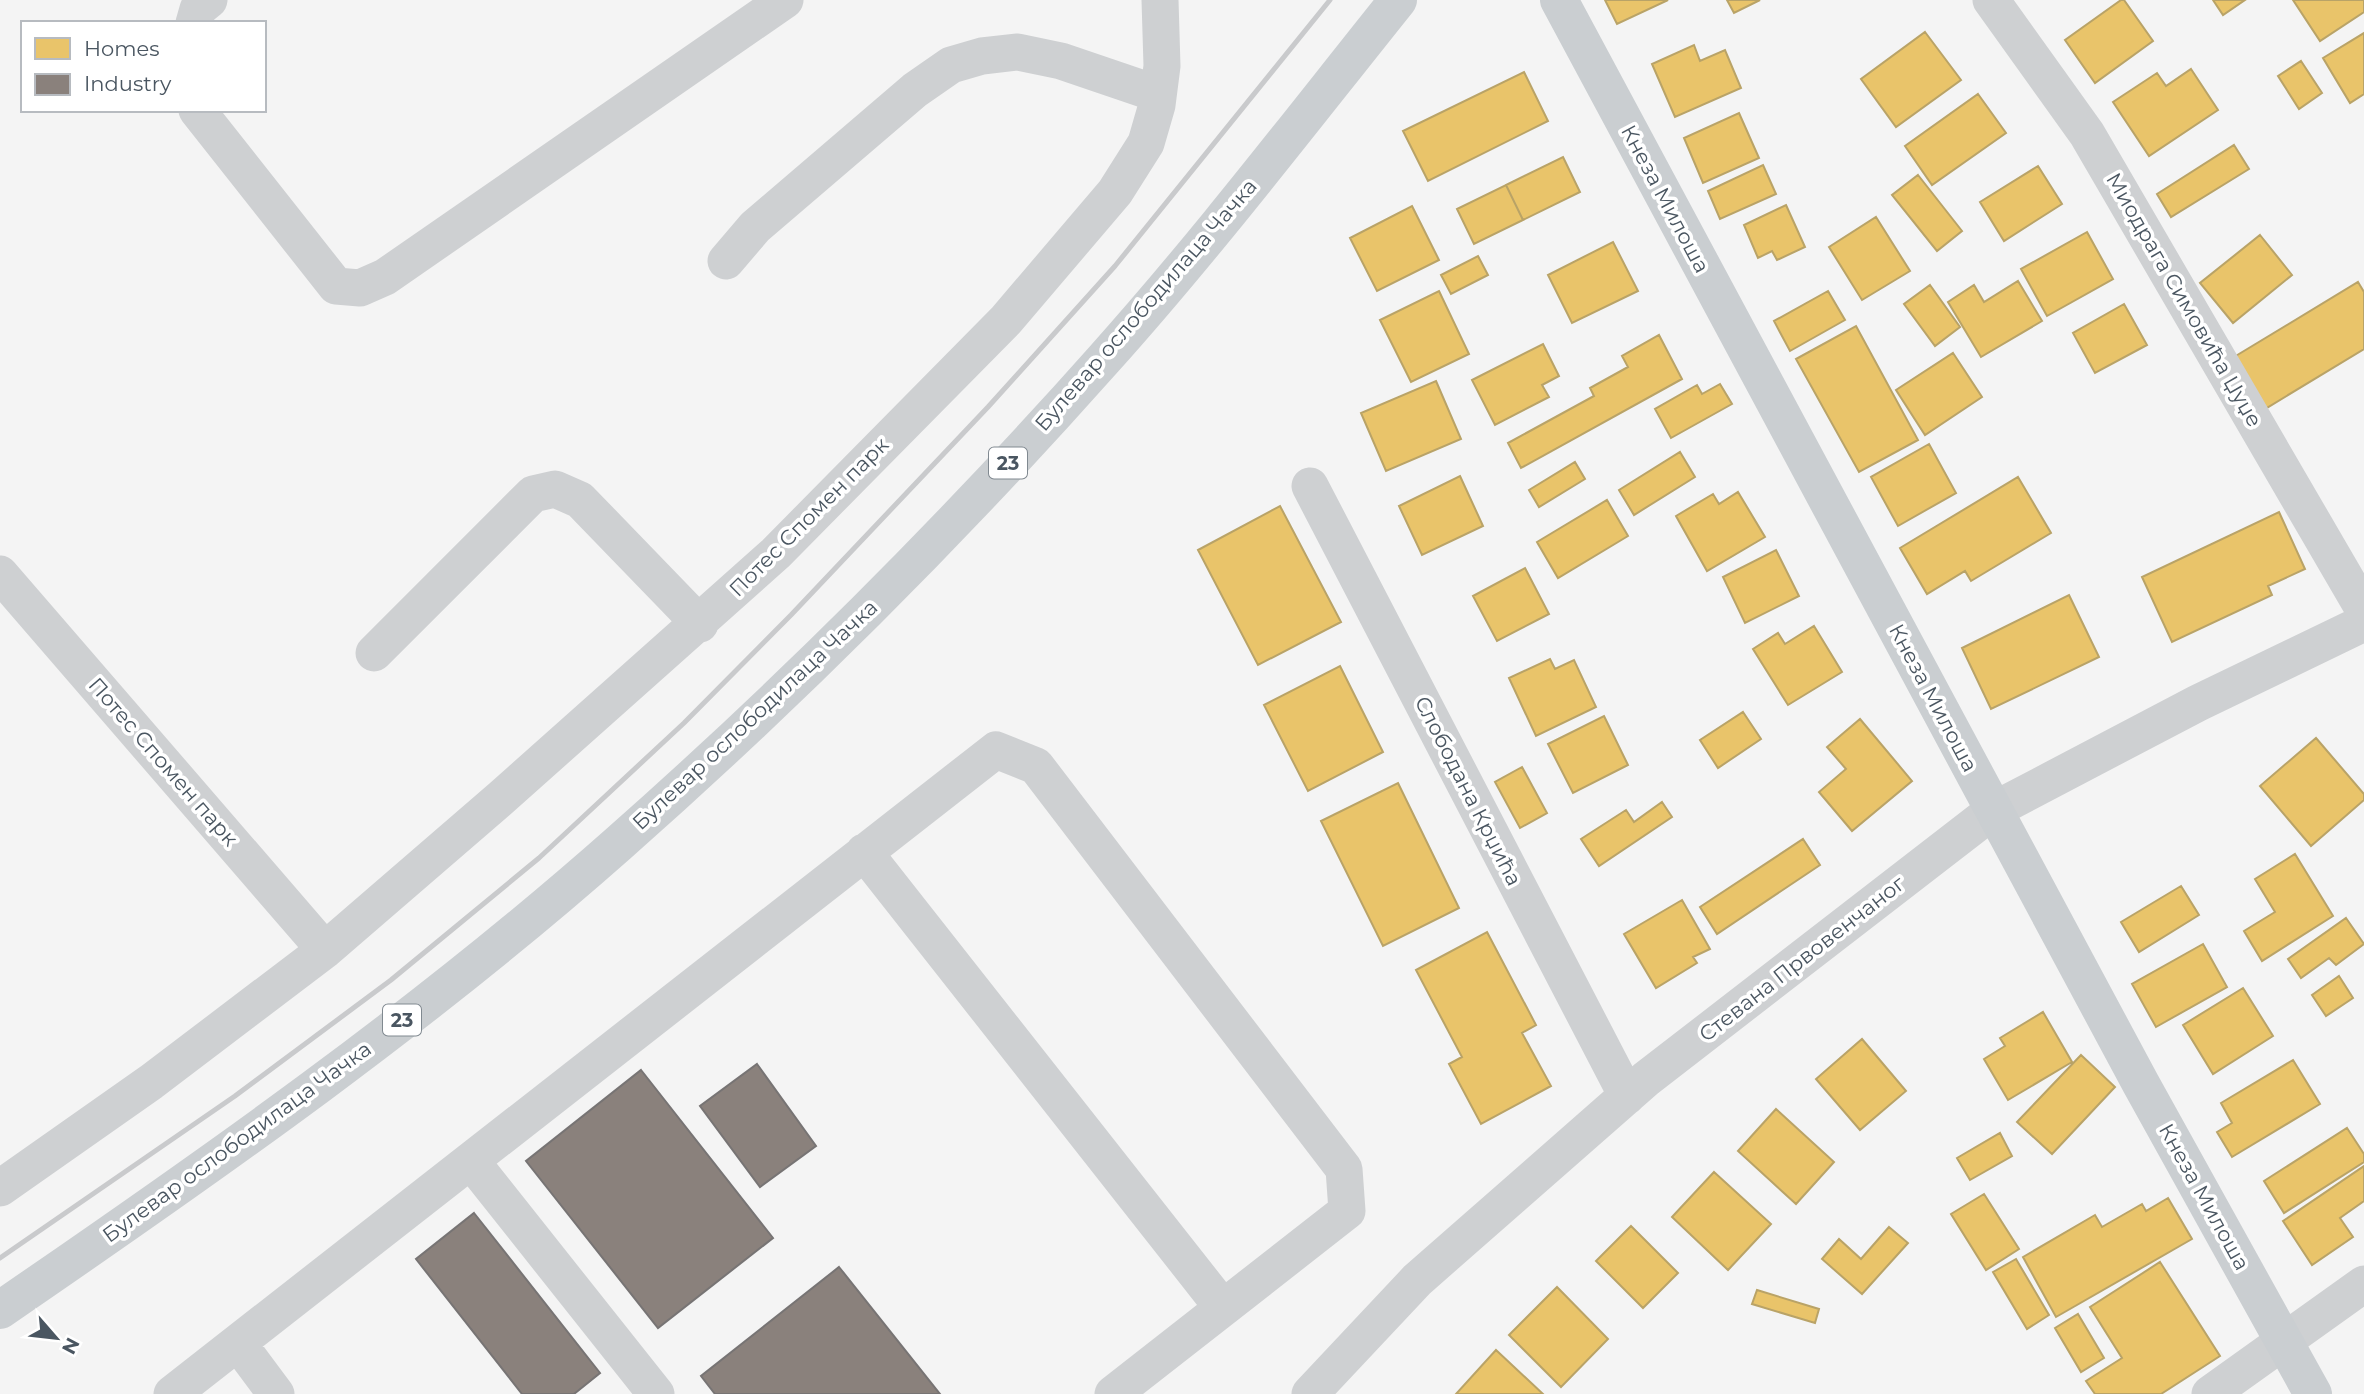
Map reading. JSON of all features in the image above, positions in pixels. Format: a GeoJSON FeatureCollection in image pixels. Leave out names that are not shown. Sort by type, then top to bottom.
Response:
{"type":"FeatureCollection","features":[{"type":"Feature","properties":{"kind":"main road","name":"Булевар ослободилаца Чачка"},"geometry":{"type":"LineString","coordinates":[[0,1310],[172,1192],[358,1055],[617,846],[721,751],[866,611],[1103,360],[1226,216],[1398,0]]}},
{"type":"Feature","properties":{"kind":"main road","name":"Кнеза Милоша"},"geometry":{"type":"LineString","coordinates":[[1559,0],[2141,1084],[2313,1394]]}},
{"type":"Feature","properties":{"kind":"street"},"geometry":{"type":"LineString","coordinates":[[195,21],[198,9],[209,0]]}},
{"type":"Feature","properties":{"kind":"street"},"geometry":{"type":"LineString","coordinates":[[199,112],[336,286],[360,288],[385,277],[785,0]]}},
{"type":"Feature","properties":{"kind":"street","name":"Потес Спомен парк"},"geometry":{"type":"LineString","coordinates":[[0,1188],[151,1082],[325,950],[700,624],[776,553],[1006,320],[1115,192],[1146,143],[1162,66],[1160,0]]}},
{"type":"Feature","properties":{"kind":"street","name":"Миодрага Симовића Џуџе"},"geometry":{"type":"LineString","coordinates":[[1991,0],[2087,134],[2364,610]]}},
{"type":"Feature","properties":{"kind":"street"},"geometry":{"type":"LineString","coordinates":[[726,261],[755,227],[915,90],[951,65],[1018,52],[1062,61],[1158,94]]}},
{"type":"Feature","properties":{"kind":"street","name":"Слободана Крџића"},"geometry":{"type":"LineString","coordinates":[[1310,486],[1627,1096]]}},
{"type":"Feature","properties":{"kind":"street"},"geometry":{"type":"LineString","coordinates":[[374,653],[534,494],[555,489],[580,500],[700,624]]}},
{"type":"Feature","properties":{"kind":"street","name":"Потес Спомен парк"},"geometry":{"type":"LineString","coordinates":[[0,574],[325,950]]}},
{"type":"Feature","properties":{"kind":"street","name":"Стевана Првовенчаног"},"geometry":{"type":"LineString","coordinates":[[1310,1394],[1417,1280],[1627,1096],[1994,810],[2198,704],[2364,623]]}},
{"type":"Feature","properties":{"kind":"street"},"geometry":{"type":"LineString","coordinates":[[172,1394],[996,750],[1036,766],[1344,1169],[1347,1211],[1114,1394]]}},
{"type":"Feature","properties":{"kind":"street"},"geometry":{"type":"LineString","coordinates":[[864,852],[1223,1308]]}},
{"type":"Feature","properties":{"kind":"street"},"geometry":{"type":"LineString","coordinates":[[471,1161],[656,1394]]}},
{"type":"Feature","properties":{"kind":"street"},"geometry":{"type":"LineString","coordinates":[[2210,1394],[2364,1284]]}},
{"type":"Feature","properties":{"kind":"street"},"geometry":{"type":"LineString","coordinates":[[238,1343],[276,1394]]}},
{"type":"Feature","properties":{"kind":"building: Homes"},"geometry":{"type":"Polygon","coordinates":[[[1605,0],[1668,0],[1617,24],[1605,0]]]}},
{"type":"Feature","properties":{"kind":"building: Homes"},"geometry":{"type":"Polygon","coordinates":[[[1727,0],[1760,0],[1734,13],[1727,0]]]}},
{"type":"Feature","properties":{"kind":"building: Homes"},"geometry":{"type":"Polygon","coordinates":[[[2124,0],[2153,41],[2095,83],[2065,40],[2124,0]]]}},
{"type":"Feature","properties":{"kind":"building: Homes"},"geometry":{"type":"Polygon","coordinates":[[[2213,0],[2245,0],[2223,15],[2213,0]]]}},
{"type":"Feature","properties":{"kind":"building: Homes"},"geometry":{"type":"Polygon","coordinates":[[[2293,0],[2364,0],[2364,12],[2320,41],[2293,0]]]}},
{"type":"Feature","properties":{"kind":"building: Homes"},"geometry":{"type":"Polygon","coordinates":[[[1925,32],[1961,80],[1896,127],[1861,79],[1925,32]]]}},
{"type":"Feature","properties":{"kind":"building: Homes"},"geometry":{"type":"Polygon","coordinates":[[[2364,33],[2364,94],[2350,103],[2323,58],[2364,33]]]}},
{"type":"Feature","properties":{"kind":"building: Homes"},"geometry":{"type":"Polygon","coordinates":[[[1694,45],[1700,61],[1725,50],[1741,88],[1675,117],[1652,64],[1694,45]]]}},
{"type":"Feature","properties":{"kind":"building: Homes"},"geometry":{"type":"Polygon","coordinates":[[[2301,61],[2322,93],[2299,109],[2278,76],[2301,61]]]}},
{"type":"Feature","properties":{"kind":"building: Homes"},"geometry":{"type":"Polygon","coordinates":[[[2191,69],[2218,110],[2149,156],[2113,102],[2157,73],[2166,86],[2191,69]]]}},
{"type":"Feature","properties":{"kind":"building: Homes"},"geometry":{"type":"Polygon","coordinates":[[[1524,72],[1548,121],[1428,181],[1403,131],[1524,72]]]}},
{"type":"Feature","properties":{"kind":"building: Homes"},"geometry":{"type":"Polygon","coordinates":[[[1978,94],[2006,133],[1932,185],[1905,146],[1978,94]]]}},
{"type":"Feature","properties":{"kind":"building: Homes"},"geometry":{"type":"Polygon","coordinates":[[[1739,113],[1759,158],[1703,183],[1684,138],[1739,113]]]}},
{"type":"Feature","properties":{"kind":"building: Homes"},"geometry":{"type":"Polygon","coordinates":[[[2234,145],[2249,169],[2171,217],[2157,194],[2234,145]]]}},
{"type":"Feature","properties":{"kind":"building: Homes"},"geometry":{"type":"Polygon","coordinates":[[[1563,157],[1580,192],[1523,220],[1506,185],[1563,157]]]}},
{"type":"Feature","properties":{"kind":"building: Homes"},"geometry":{"type":"Polygon","coordinates":[[[1763,165],[1776,194],[1720,219],[1708,191],[1763,165]]]}},
{"type":"Feature","properties":{"kind":"building: Homes"},"geometry":{"type":"Polygon","coordinates":[[[2038,166],[2062,204],[2004,241],[1980,202],[2038,166]]]}},
{"type":"Feature","properties":{"kind":"building: Homes"},"geometry":{"type":"Polygon","coordinates":[[[1918,175],[1962,231],[1937,251],[1892,195],[1918,175]]]}},
{"type":"Feature","properties":{"kind":"building: Homes"},"geometry":{"type":"Polygon","coordinates":[[[1506,185],[1523,220],[1474,244],[1457,209],[1506,185]]]}},
{"type":"Feature","properties":{"kind":"building: Homes"},"geometry":{"type":"Polygon","coordinates":[[[1786,205],[1805,247],[1777,260],[1772,251],[1758,258],[1744,225],[1786,205]]]}},
{"type":"Feature","properties":{"kind":"building: Homes"},"geometry":{"type":"Polygon","coordinates":[[[1412,206],[1439,260],[1377,291],[1350,238],[1412,206]]]}},
{"type":"Feature","properties":{"kind":"building: Homes"},"geometry":{"type":"Polygon","coordinates":[[[1876,217],[1910,271],[1862,300],[1829,247],[1876,217]]]}},
{"type":"Feature","properties":{"kind":"building: Homes"},"geometry":{"type":"Polygon","coordinates":[[[2087,232],[2113,279],[2047,316],[2021,269],[2087,232]]]}},
{"type":"Feature","properties":{"kind":"building: Homes"},"geometry":{"type":"Polygon","coordinates":[[[2260,235],[2292,275],[2233,323],[2200,283],[2260,235]]]}},
{"type":"Feature","properties":{"kind":"building: Homes"},"geometry":{"type":"Polygon","coordinates":[[[1613,242],[1638,291],[1572,323],[1548,275],[1613,242]]]}},
{"type":"Feature","properties":{"kind":"building: Homes"},"geometry":{"type":"Polygon","coordinates":[[[1478,256],[1488,275],[1451,294],[1441,275],[1478,256]]]}},
{"type":"Feature","properties":{"kind":"building: Homes"},"geometry":{"type":"Polygon","coordinates":[[[2018,281],[2042,321],[1981,357],[1948,302],[1974,285],[1984,302],[2018,281]]]}},
{"type":"Feature","properties":{"kind":"building: Homes"},"geometry":{"type":"Polygon","coordinates":[[[2358,282],[2364,292],[2364,349],[2265,409],[2234,357],[2358,282]]]}},
{"type":"Feature","properties":{"kind":"building: Homes"},"geometry":{"type":"Polygon","coordinates":[[[1930,285],[1960,327],[1935,346],[1904,304],[1930,285]]]}},
{"type":"Feature","properties":{"kind":"building: Homes"},"geometry":{"type":"Polygon","coordinates":[[[1439,291],[1469,354],[1411,382],[1380,320],[1439,291]]]}},
{"type":"Feature","properties":{"kind":"building: Homes"},"geometry":{"type":"Polygon","coordinates":[[[1828,291],[1845,320],[1790,351],[1774,321],[1828,291]]]}},
{"type":"Feature","properties":{"kind":"building: Homes"},"geometry":{"type":"Polygon","coordinates":[[[2124,304],[2147,345],[2095,373],[2073,333],[2124,304]]]}},
{"type":"Feature","properties":{"kind":"building: Homes"},"geometry":{"type":"Polygon","coordinates":[[[1856,326],[1918,440],[1859,472],[1796,359],[1856,326]]]}},
{"type":"Feature","properties":{"kind":"building: Homes"},"geometry":{"type":"Polygon","coordinates":[[[1659,335],[1682,379],[1521,468],[1508,443],[1594,396],[1590,388],[1628,367],[1622,356],[1659,335]]]}},
{"type":"Feature","properties":{"kind":"building: Homes"},"geometry":{"type":"Polygon","coordinates":[[[1543,344],[1559,376],[1542,385],[1549,397],[1495,425],[1472,380],[1543,344]]]}},
{"type":"Feature","properties":{"kind":"building: Homes"},"geometry":{"type":"Polygon","coordinates":[[[1953,353],[1982,397],[1925,435],[1896,390],[1953,353]]]}},
{"type":"Feature","properties":{"kind":"building: Homes"},"geometry":{"type":"Polygon","coordinates":[[[1436,381],[1461,439],[1386,471],[1361,413],[1436,381]]]}},
{"type":"Feature","properties":{"kind":"building: Homes"},"geometry":{"type":"Polygon","coordinates":[[[1720,384],[1732,404],[1671,438],[1655,409],[1697,385],[1702,394],[1720,384]]]}},
{"type":"Feature","properties":{"kind":"building: Homes"},"geometry":{"type":"Polygon","coordinates":[[[1929,444],[1956,493],[1898,526],[1871,477],[1929,444]]]}},
{"type":"Feature","properties":{"kind":"building: Homes"},"geometry":{"type":"Polygon","coordinates":[[[1680,452],[1695,477],[1634,515],[1619,490],[1680,452]]]}},
{"type":"Feature","properties":{"kind":"building: Homes"},"geometry":{"type":"Polygon","coordinates":[[[1575,462],[1585,479],[1539,507],[1529,490],[1575,462]]]}},
{"type":"Feature","properties":{"kind":"building: Homes"},"geometry":{"type":"Polygon","coordinates":[[[1460,476],[1483,526],[1422,555],[1399,506],[1460,476]]]}},
{"type":"Feature","properties":{"kind":"building: Homes"},"geometry":{"type":"Polygon","coordinates":[[[2018,477],[2051,533],[1971,581],[1965,571],[1927,594],[1900,548],[2018,477]]]}},
{"type":"Feature","properties":{"kind":"building: Homes"},"geometry":{"type":"Polygon","coordinates":[[[1738,492],[1765,537],[1707,571],[1676,516],[1713,494],[1719,504],[1738,492]]]}},
{"type":"Feature","properties":{"kind":"building: Homes"},"geometry":{"type":"Polygon","coordinates":[[[1607,500],[1628,536],[1558,578],[1537,542],[1607,500]]]}},
{"type":"Feature","properties":{"kind":"building: Homes"},"geometry":{"type":"Polygon","coordinates":[[[1280,506],[1341,622],[1258,665],[1198,550],[1280,506]]]}},
{"type":"Feature","properties":{"kind":"building: Homes"},"geometry":{"type":"Polygon","coordinates":[[[2279,512],[2305,569],[2268,586],[2272,595],[2172,642],[2142,577],[2279,512]]]}},
{"type":"Feature","properties":{"kind":"building: Homes"},"geometry":{"type":"Polygon","coordinates":[[[1776,550],[1799,596],[1745,623],[1723,577],[1776,550]]]}},
{"type":"Feature","properties":{"kind":"building: Homes"},"geometry":{"type":"Polygon","coordinates":[[[1525,568],[1549,614],[1497,641],[1473,596],[1525,568]]]}},
{"type":"Feature","properties":{"kind":"building: Homes"},"geometry":{"type":"Polygon","coordinates":[[[2069,595],[2099,657],[1991,709],[1962,648],[2069,595]]]}},
{"type":"Feature","properties":{"kind":"building: Homes"},"geometry":{"type":"Polygon","coordinates":[[[1814,626],[1842,672],[1788,705],[1753,649],[1778,633],[1785,644],[1814,626]]]}},
{"type":"Feature","properties":{"kind":"building: Homes"},"geometry":{"type":"Polygon","coordinates":[[[1550,659],[1555,669],[1574,660],[1596,707],[1536,736],[1509,678],[1550,659]]]}},
{"type":"Feature","properties":{"kind":"building: Homes"},"geometry":{"type":"Polygon","coordinates":[[[1340,666],[1383,752],[1308,791],[1264,705],[1340,666]]]}},
{"type":"Feature","properties":{"kind":"building: Homes"},"geometry":{"type":"Polygon","coordinates":[[[1743,712],[1761,739],[1718,768],[1700,740],[1743,712]]]}},
{"type":"Feature","properties":{"kind":"building: Homes"},"geometry":{"type":"Polygon","coordinates":[[[1604,716],[1628,765],[1573,793],[1548,744],[1604,716]]]}},
{"type":"Feature","properties":{"kind":"building: Homes"},"geometry":{"type":"Polygon","coordinates":[[[1860,719],[1912,781],[1852,831],[1819,792],[1846,769],[1827,747],[1860,719]]]}},
{"type":"Feature","properties":{"kind":"building: Homes"},"geometry":{"type":"Polygon","coordinates":[[[2316,738],[2364,794],[2364,800],[2311,846],[2260,786],[2316,738]]]}},
{"type":"Feature","properties":{"kind":"building: Homes"},"geometry":{"type":"Polygon","coordinates":[[[1522,767],[1547,813],[1520,828],[1495,782],[1522,767]]]}},
{"type":"Feature","properties":{"kind":"building: Homes"},"geometry":{"type":"Polygon","coordinates":[[[1398,783],[1459,908],[1383,946],[1321,821],[1398,783]]]}},
{"type":"Feature","properties":{"kind":"building: Homes"},"geometry":{"type":"Polygon","coordinates":[[[1662,802],[1672,817],[1599,866],[1581,839],[1626,810],[1634,822],[1662,802]]]}},
{"type":"Feature","properties":{"kind":"building: Homes"},"geometry":{"type":"Polygon","coordinates":[[[1803,839],[1820,865],[1717,934],[1700,907],[1803,839]]]}},
{"type":"Feature","properties":{"kind":"building: Homes"},"geometry":{"type":"Polygon","coordinates":[[[2295,854],[2333,916],[2262,961],[2244,931],[2275,912],[2255,879],[2295,854]]]}},
{"type":"Feature","properties":{"kind":"building: Homes"},"geometry":{"type":"Polygon","coordinates":[[[2181,886],[2199,915],[2139,952],[2121,922],[2181,886]]]}},
{"type":"Feature","properties":{"kind":"building: Homes"},"geometry":{"type":"Polygon","coordinates":[[[1682,900],[1710,949],[1693,957],[1697,963],[1656,988],[1624,934],[1682,900]]]}},
{"type":"Feature","properties":{"kind":"building: Homes"},"geometry":{"type":"Polygon","coordinates":[[[2346,918],[2364,944],[2336,965],[2329,958],[2301,978],[2288,959],[2346,918]]]}},
{"type":"Feature","properties":{"kind":"building: Homes"},"geometry":{"type":"Polygon","coordinates":[[[1487,932],[1536,1025],[1522,1033],[1551,1086],[1481,1124],[1449,1064],[1462,1057],[1416,970],[1487,932]]]}},
{"type":"Feature","properties":{"kind":"building: Homes"},"geometry":{"type":"Polygon","coordinates":[[[2203,944],[2227,987],[2156,1027],[2132,984],[2203,944]]]}},
{"type":"Feature","properties":{"kind":"building: Homes"},"geometry":{"type":"Polygon","coordinates":[[[2339,976],[2353,998],[2326,1016],[2312,995],[2339,976]]]}},
{"type":"Feature","properties":{"kind":"building: Homes"},"geometry":{"type":"Polygon","coordinates":[[[2243,988],[2273,1036],[2213,1074],[2183,1025],[2243,988]]]}},
{"type":"Feature","properties":{"kind":"building: Homes"},"geometry":{"type":"Polygon","coordinates":[[[2043,1012],[2072,1062],[2008,1100],[1984,1059],[2005,1046],[2000,1038],[2043,1012]]]}},
{"type":"Feature","properties":{"kind":"building: Homes"},"geometry":{"type":"Polygon","coordinates":[[[1862,1039],[1906,1091],[1860,1130],[1816,1079],[1862,1039]]]}},
{"type":"Feature","properties":{"kind":"building: Homes"},"geometry":{"type":"Polygon","coordinates":[[[2081,1055],[2115,1087],[2052,1154],[2017,1122],[2081,1055]]]}},
{"type":"Feature","properties":{"kind":"building: Homes"},"geometry":{"type":"Polygon","coordinates":[[[2293,1060],[2320,1104],[2232,1157],[2217,1132],[2232,1123],[2221,1103],[2293,1060]]]}},
{"type":"Feature","properties":{"kind":"building: Homes"},"geometry":{"type":"Polygon","coordinates":[[[1776,1109],[1834,1162],[1796,1204],[1738,1151],[1776,1109]]]}},
{"type":"Feature","properties":{"kind":"building: Homes"},"geometry":{"type":"Polygon","coordinates":[[[2347,1128],[2364,1154],[2364,1162],[2284,1213],[2264,1181],[2347,1128]]]}},
{"type":"Feature","properties":{"kind":"building: Homes"},"geometry":{"type":"Polygon","coordinates":[[[2000,1133],[2012,1156],[1970,1180],[1957,1158],[2000,1133]]]}},
{"type":"Feature","properties":{"kind":"building: Homes"},"geometry":{"type":"Polygon","coordinates":[[[2364,1166],[2364,1201],[2340,1218],[2353,1237],[2312,1265],[2283,1221],[2364,1166]]]}},
{"type":"Feature","properties":{"kind":"building: Homes"},"geometry":{"type":"Polygon","coordinates":[[[1714,1172],[1771,1224],[1728,1270],[1672,1217],[1714,1172]]]}},
{"type":"Feature","properties":{"kind":"building: Homes"},"geometry":{"type":"Polygon","coordinates":[[[1984,1194],[2019,1249],[1986,1270],[1951,1214],[1984,1194]]]}},
{"type":"Feature","properties":{"kind":"building: Homes"},"geometry":{"type":"Polygon","coordinates":[[[2168,1198],[2192,1239],[2056,1317],[2023,1257],[2095,1215],[2102,1227],[2142,1204],[2146,1211],[2168,1198]]]}},
{"type":"Feature","properties":{"kind":"building: Homes"},"geometry":{"type":"Polygon","coordinates":[[[1631,1226],[1678,1273],[1643,1308],[1596,1261],[1631,1226]]]}},
{"type":"Feature","properties":{"kind":"building: Homes"},"geometry":{"type":"Polygon","coordinates":[[[1889,1227],[1908,1243],[1862,1294],[1822,1259],[1839,1239],[1861,1259],[1889,1227]]]}},
{"type":"Feature","properties":{"kind":"building: Homes"},"geometry":{"type":"Polygon","coordinates":[[[2016,1259],[2049,1315],[2027,1329],[1993,1272],[2016,1259]]]}},
{"type":"Feature","properties":{"kind":"building: Homes"},"geometry":{"type":"Polygon","coordinates":[[[2160,1262],[2220,1356],[2161,1394],[2095,1394],[2086,1381],[2122,1358],[2090,1307],[2160,1262]]]}},
{"type":"Feature","properties":{"kind":"building: Homes"},"geometry":{"type":"Polygon","coordinates":[[[1557,1287],[1608,1339],[1561,1387],[1509,1335],[1557,1287]]]}},
{"type":"Feature","properties":{"kind":"building: Homes"},"geometry":{"type":"Polygon","coordinates":[[[1757,1290],[1819,1309],[1815,1323],[1752,1304],[1757,1290]]]}},
{"type":"Feature","properties":{"kind":"building: Homes"},"geometry":{"type":"Polygon","coordinates":[[[2078,1314],[2104,1358],[2081,1372],[2055,1328],[2078,1314]]]}},
{"type":"Feature","properties":{"kind":"building: Homes"},"geometry":{"type":"Polygon","coordinates":[[[1496,1350],[1543,1394],[1456,1394],[1496,1350]]]}},
{"type":"Feature","properties":{"kind":"building: Industry"},"geometry":{"type":"Polygon","coordinates":[[[757,1064],[816,1146],[760,1187],[700,1106],[757,1064]]]}},
{"type":"Feature","properties":{"kind":"building: Industry"},"geometry":{"type":"Polygon","coordinates":[[[641,1070],[773,1238],[658,1328],[526,1161],[641,1070]]]}},
{"type":"Feature","properties":{"kind":"building: Industry"},"geometry":{"type":"Polygon","coordinates":[[[474,1213],[600,1373],[574,1394],[522,1394],[416,1259],[474,1213]]]}},
{"type":"Feature","properties":{"kind":"building: Industry"},"geometry":{"type":"Polygon","coordinates":[[[839,1267],[940,1394],[715,1394],[701,1376],[839,1267]]]}},
{"type":"Feature","properties":{"kind":"railway"},"geometry":{"type":"LineString","coordinates":[[0,1258],[235,1096],[391,980],[539,858],[684,723],[791,615],[988,407],[1115,266],[1330,0]]}}]}
